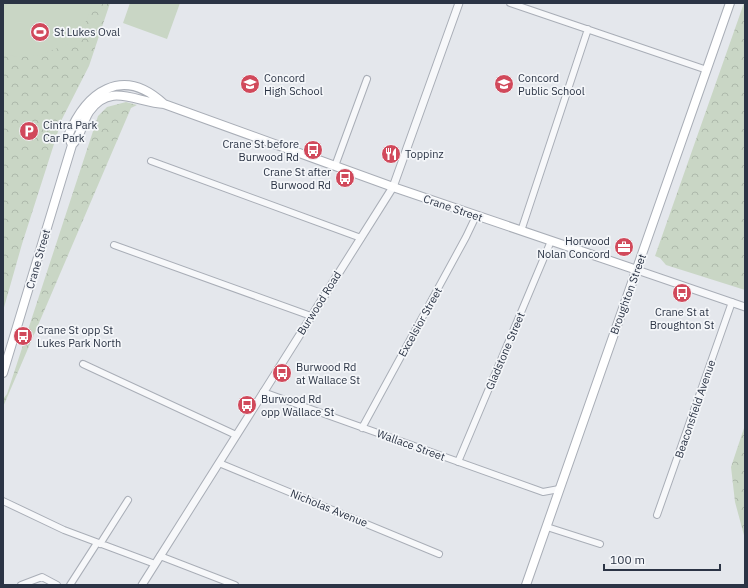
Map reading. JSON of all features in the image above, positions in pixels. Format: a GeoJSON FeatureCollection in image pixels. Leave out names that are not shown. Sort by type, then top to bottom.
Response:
{"type":"FeatureCollection","features":[{"type":"Feature","properties":{"kind":"main road","name":"Broughton Street"},"geometry":{"type":"LineString","coordinates":[[526,585],[730,3]]}},
{"type":"Feature","properties":{"kind":"main road","name":"Crane Street"},"geometry":{"type":"LineString","coordinates":[[3,373],[72,145],[78,139],[89,112],[97,103],[104,98],[119,95],[128,95],[150,103],[164,104],[393,187],[637,270]]}},
{"type":"Feature","properties":{"kind":"street","name":"Burwood Road"},"geometry":{"type":"LineString","coordinates":[[142,585],[393,187],[459,3]]}},
{"type":"Feature","properties":{"kind":"street"},"geometry":{"type":"LineString","coordinates":[[510,3],[707,70]]}},
{"type":"Feature","properties":{"kind":"street"},"geometry":{"type":"LineString","coordinates":[[521,231],[588,29]]}},
{"type":"Feature","properties":{"kind":"street"},"geometry":{"type":"LineString","coordinates":[[335,166],[367,79]]}},
{"type":"Feature","properties":{"kind":"street"},"geometry":{"type":"LineString","coordinates":[[151,161],[361,238]]}},
{"type":"Feature","properties":{"kind":"street","name":"Excelsior Street"},"geometry":{"type":"LineString","coordinates":[[362,428],[476,216]]}},
{"type":"Feature","properties":{"kind":"street","name":"Gladstone Street"},"geometry":{"type":"LineString","coordinates":[[458,462],[551,241]]}},
{"type":"Feature","properties":{"kind":"street"},"geometry":{"type":"LineString","coordinates":[[114,245],[311,316]]}},
{"type":"Feature","properties":{"kind":"street","name":"Crane Street"},"geometry":{"type":"LineString","coordinates":[[637,270],[745,307]]}},
{"type":"Feature","properties":{"kind":"street","name":"Beaconsfield Avenue"},"geometry":{"type":"LineString","coordinates":[[657,515],[732,302]]}},
{"type":"Feature","properties":{"kind":"street"},"geometry":{"type":"LineString","coordinates":[[83,364],[236,435]]}},
{"type":"Feature","properties":{"kind":"street","name":"Wallace Street"},"geometry":{"type":"LineString","coordinates":[[263,392],[543,492],[559,489]]}},
{"type":"Feature","properties":{"kind":"street","name":"Nicholas Avenue"},"geometry":{"type":"LineString","coordinates":[[218,463],[439,554]]}},
{"type":"Feature","properties":{"kind":"street"},"geometry":{"type":"LineString","coordinates":[[70,585],[128,500]]}},
{"type":"Feature","properties":{"kind":"street"},"geometry":{"type":"LineString","coordinates":[[3,501],[64,530],[155,564]]}},
{"type":"Feature","properties":{"kind":"street"},"geometry":{"type":"LineString","coordinates":[[547,526],[600,544]]}},
{"type":"Feature","properties":{"kind":"street"},"geometry":{"type":"LineString","coordinates":[[160,556],[235,585]]}},
{"type":"Feature","properties":{"kind":"street"},"geometry":{"type":"LineString","coordinates":[[21,585],[42,577],[57,585]]}},
{"type":"Feature","properties":{"kind":"green space"},"geometry":{"type":"Polygon","coordinates":[[[3,3],[110,3],[89,66],[62,119],[22,244],[3,311],[3,3]]]}},
{"type":"Feature","properties":{"kind":"green space","name":"St Lukes Oval"},"geometry":{"type":"Polygon","coordinates":[[[3,3],[92,3],[87,20],[68,44],[40,55],[17,57],[3,53],[3,3]]]}},
{"type":"Feature","properties":{"kind":"green space"},"geometry":{"type":"Polygon","coordinates":[[[130,3],[180,3],[167,39],[123,23],[130,3]]]}},
{"type":"Feature","properties":{"kind":"green space"},"geometry":{"type":"Polygon","coordinates":[[[744,3],[745,290],[666,265],[660,258],[655,256],[744,3]]]}},
{"type":"Feature","properties":{"kind":"green space"},"geometry":{"type":"Polygon","coordinates":[[[126,102],[137,105],[131,108],[3,407],[3,399],[7,394],[98,116],[107,107],[126,102]]]}},
{"type":"Feature","properties":{"kind":"green space"},"geometry":{"type":"Polygon","coordinates":[[[745,425],[745,539],[735,502],[731,467],[745,425]]]}},
{"type":"Feature","properties":{"kind":"place","name":"St Lukes Oval"},"geometry":{"type":"Point","coordinates":[40,32]}},
{"type":"Feature","properties":{"kind":"place","name":"Concord High School"},"geometry":{"type":"Point","coordinates":[250,84]}},
{"type":"Feature","properties":{"kind":"place","name":"Concord Public School"},"geometry":{"type":"Point","coordinates":[504,84]}},
{"type":"Feature","properties":{"kind":"place","name":"Cintra Park Car Park"},"geometry":{"type":"Point","coordinates":[29,131]}},
{"type":"Feature","properties":{"kind":"place","name":"Crane St before Burwood Rd"},"geometry":{"type":"Point","coordinates":[313,150]}},
{"type":"Feature","properties":{"kind":"place","name":"Toppinz"},"geometry":{"type":"Point","coordinates":[391,154]}},
{"type":"Feature","properties":{"kind":"place","name":"Crane St after Burwood Rd"},"geometry":{"type":"Point","coordinates":[345,178]}},
{"type":"Feature","properties":{"kind":"place","name":"Horwood Nolan Concord"},"geometry":{"type":"Point","coordinates":[624,247]}},
{"type":"Feature","properties":{"kind":"place","name":"Crane St at Broughton St"},"geometry":{"type":"Point","coordinates":[682,293]}},
{"type":"Feature","properties":{"kind":"place","name":"Crane St opp St Lukes Park North"},"geometry":{"type":"Point","coordinates":[23,336]}},
{"type":"Feature","properties":{"kind":"place","name":"Burwood Rd at Wallace St"},"geometry":{"type":"Point","coordinates":[282,373]}},
{"type":"Feature","properties":{"kind":"place","name":"Burwood Rd opp Wallace St"},"geometry":{"type":"Point","coordinates":[247,405]}}]}
